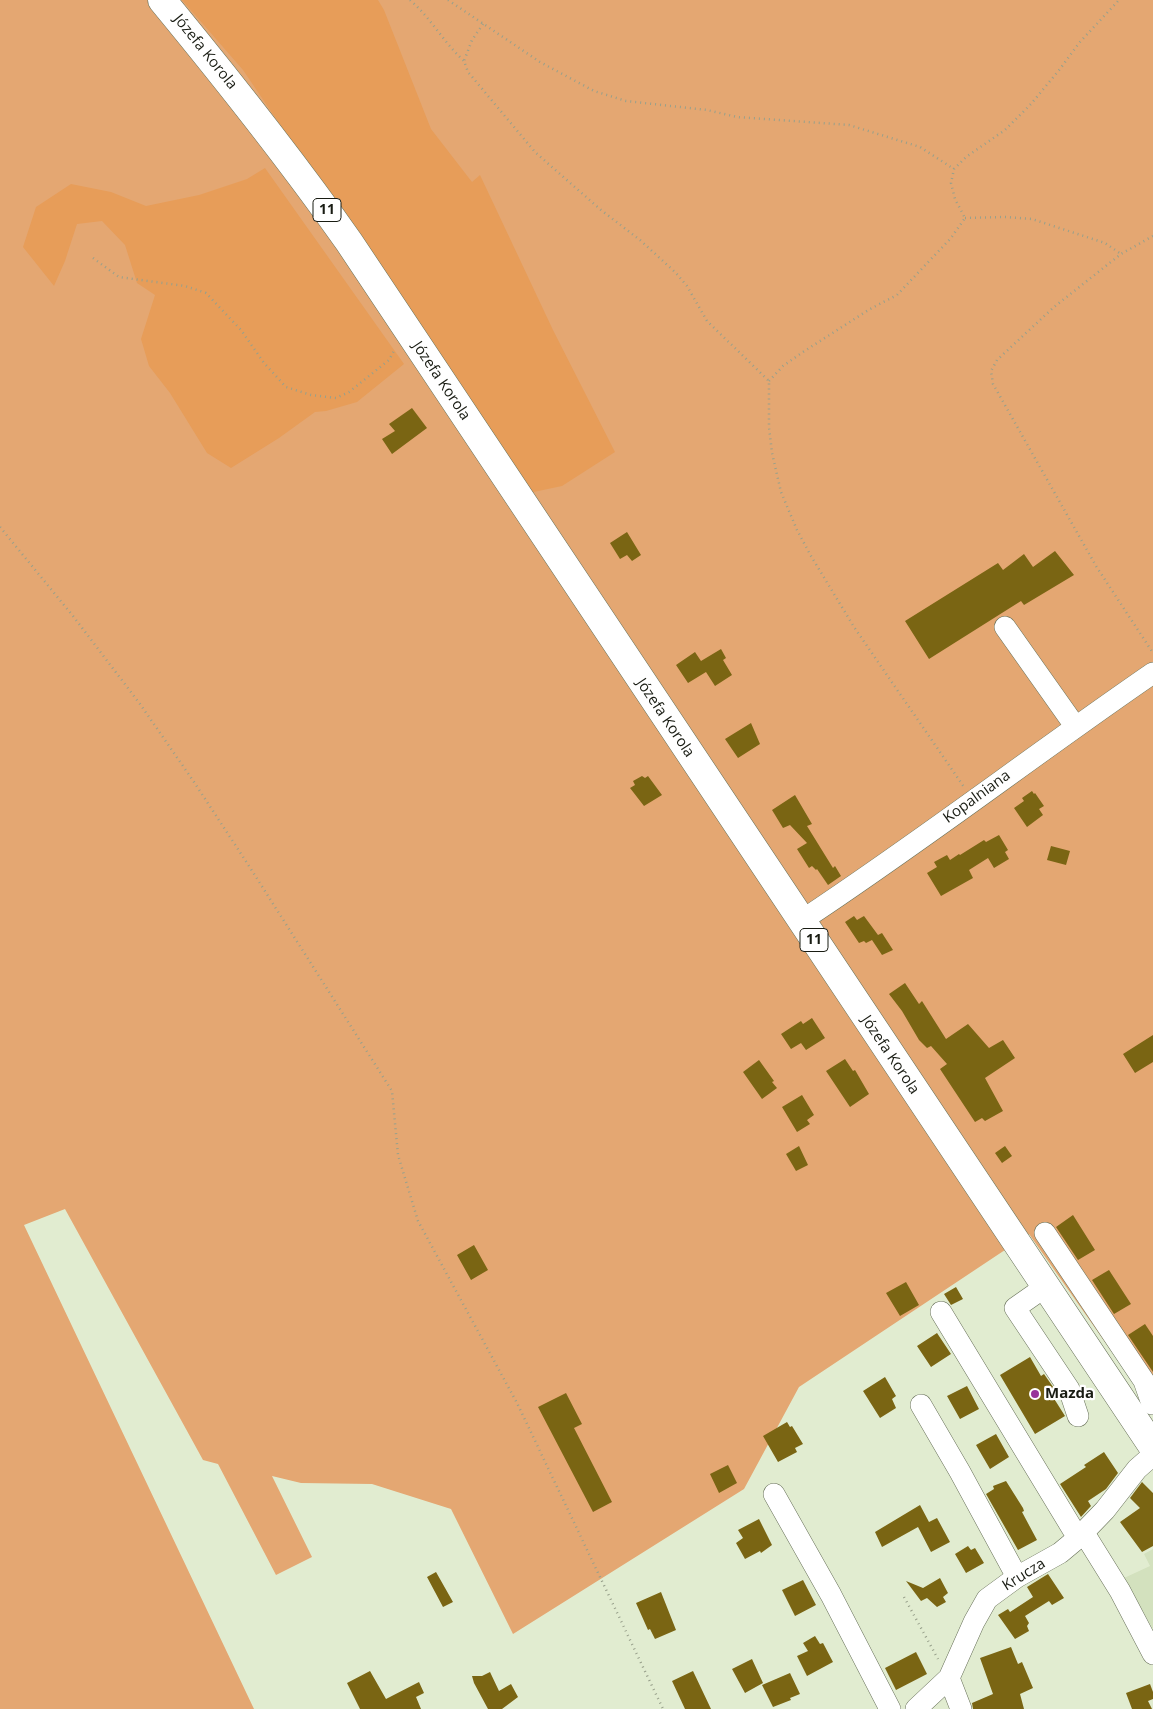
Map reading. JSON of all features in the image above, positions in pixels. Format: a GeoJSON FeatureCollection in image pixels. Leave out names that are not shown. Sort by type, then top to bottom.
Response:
{"type":"FeatureCollection","features":[{"type":"Feature","properties":{"kind":"highway","name":"Józefa Korola"},"geometry":{"type":"LineString","coordinates":[[162,0],[304,178],[407,329],[1045,1287],[1145,1407],[1153,1447]]}},
{"type":"Feature","properties":{"kind":"street"},"geometry":{"type":"LineString","coordinates":[[1005,627],[1075,726]]}},
{"type":"Feature","properties":{"kind":"street","name":"Kopalniana"},"geometry":{"type":"LineString","coordinates":[[801,921],[1075,726],[1153,673]]}},
{"type":"Feature","properties":{"kind":"street"},"geometry":{"type":"LineString","coordinates":[[1046,1233],[1144,1381],[1145,1407]]}},
{"type":"Feature","properties":{"kind":"street"},"geometry":{"type":"LineString","coordinates":[[1045,1287],[1015,1308],[1069,1390],[1078,1416]]}},
{"type":"Feature","properties":{"kind":"street"},"geometry":{"type":"LineString","coordinates":[[942,1312],[1081,1536],[1120,1591],[1153,1654]]}},
{"type":"Feature","properties":{"kind":"street"},"geometry":{"type":"LineString","coordinates":[[921,1405],[1017,1577]]}},
{"type":"Feature","properties":{"kind":"street","name":"Krucza"},"geometry":{"type":"LineString","coordinates":[[916,1709],[948,1678],[987,1599],[1017,1577],[1060,1552],[1081,1536],[1105,1510],[1137,1469],[1153,1455]]}},
{"type":"Feature","properties":{"kind":"street"},"geometry":{"type":"LineString","coordinates":[[774,1494],[831,1595],[890,1709]]}},
{"type":"Feature","properties":{"kind":"street"},"geometry":{"type":"LineString","coordinates":[[948,1678],[961,1709]]}},
{"type":"Feature","properties":{"kind":"path"},"geometry":{"type":"LineString","coordinates":[[410,0],[419,8],[464,62],[468,72],[535,152],[676,272],[687,286],[706,320],[769,381]]}},
{"type":"Feature","properties":{"kind":"path"},"geometry":{"type":"LineString","coordinates":[[448,0],[540,62],[594,90],[626,101],[707,110],[737,117],[849,125],[920,147],[954,169]]}},
{"type":"Feature","properties":{"kind":"path"},"geometry":{"type":"LineString","coordinates":[[965,218],[955,199],[951,183],[954,169],[966,157],[1005,130],[1031,104],[1060,69],[1079,42],[1119,0]]}},
{"type":"Feature","properties":{"kind":"path"},"geometry":{"type":"LineString","coordinates":[[464,62],[472,40],[483,24]]}},
{"type":"Feature","properties":{"kind":"path"},"geometry":{"type":"LineString","coordinates":[[965,218],[1005,217],[1032,219],[1106,243],[1121,254]]}},
{"type":"Feature","properties":{"kind":"path"},"geometry":{"type":"LineString","coordinates":[[965,218],[951,238],[897,295],[870,308],[783,366],[769,381],[769,427],[772,453],[781,492],[797,530],[811,556],[854,627],[973,800]]}},
{"type":"Feature","properties":{"kind":"path"},"geometry":{"type":"LineString","coordinates":[[1153,236],[1121,254],[1054,307],[997,360],[991,371],[993,384],[1096,566],[1153,653]]}},
{"type":"Feature","properties":{"kind":"path"},"geometry":{"type":"LineString","coordinates":[[94,258],[119,277],[185,286],[206,293],[241,330],[264,363],[286,387],[311,395],[336,398],[349,392],[389,360],[407,329]]}},
{"type":"Feature","properties":{"kind":"path"},"geometry":{"type":"LineString","coordinates":[[0,527],[73,616],[151,720],[249,866],[392,1091],[398,1155],[418,1221],[517,1404],[663,1709]]}},
{"type":"Feature","properties":{"kind":"path"},"geometry":{"type":"LineString","coordinates":[[904,1597],[948,1678]]}},
{"type":"Feature","properties":{"kind":"shaded area"},"geometry":{"type":"Polygon","coordinates":[[[0,0],[1153,0],[1153,1405],[1150,1406],[1029,1234],[799,1387],[744,1489],[513,1634],[451,1509],[372,1484],[301,1483],[272,1476],[312,1557],[276,1575],[218,1464],[203,1460],[65,1209],[24,1225],[254,1709],[0,1709],[0,0]]]}},
{"type":"Feature","properties":{"kind":"shaded area"},"geometry":{"type":"Polygon","coordinates":[[[182,0],[378,0],[384,10],[431,129],[472,182],[480,175],[553,330],[615,452],[562,486],[529,493],[243,70],[182,0]]]}},
{"type":"Feature","properties":{"kind":"shaded area"},"geometry":{"type":"Polygon","coordinates":[[[265,168],[404,364],[357,402],[326,411],[315,412],[279,438],[231,468],[207,453],[170,393],[149,366],[141,339],[155,295],[137,283],[125,245],[102,221],[77,224],[65,261],[54,286],[23,247],[36,207],[71,184],[111,192],[146,206],[199,195],[247,179],[265,168]]]}},
{"type":"Feature","properties":{"kind":"shaded area"},"geometry":{"type":"Polygon","coordinates":[[[1153,1549],[1153,1629],[1124,1578],[1150,1566],[1144,1554],[1153,1549]]]}},
{"type":"Feature","properties":{"kind":"building"},"geometry":{"type":"Polygon","coordinates":[[[412,408],[427,428],[392,454],[382,439],[395,431],[389,424],[412,408]]]}},
{"type":"Feature","properties":{"kind":"building"},"geometry":{"type":"Polygon","coordinates":[[[627,532],[641,555],[632,561],[627,555],[620,559],[610,543],[627,532]]]}},
{"type":"Feature","properties":{"kind":"building"},"geometry":{"type":"Polygon","coordinates":[[[1055,551],[1074,575],[1024,605],[1021,601],[929,659],[905,621],[998,563],[1003,570],[1024,554],[1033,567],[1055,551]]]}},
{"type":"Feature","properties":{"kind":"building"},"geometry":{"type":"Polygon","coordinates":[[[721,649],[726,658],[723,660],[732,675],[715,686],[706,672],[688,683],[676,665],[695,652],[701,661],[721,649]]]}},
{"type":"Feature","properties":{"kind":"building"},"geometry":{"type":"Polygon","coordinates":[[[751,723],[760,744],[738,758],[725,739],[751,723]]]}},
{"type":"Feature","properties":{"kind":"building"},"geometry":{"type":"Polygon","coordinates":[[[642,776],[645,778],[648,776],[662,795],[644,806],[630,788],[635,785],[633,781],[642,776]]]}},
{"type":"Feature","properties":{"kind":"building"},"geometry":{"type":"Polygon","coordinates":[[[1032,791],[1044,806],[1039,809],[1043,815],[1027,827],[1014,808],[1024,801],[1022,798],[1032,791]]]}},
{"type":"Feature","properties":{"kind":"building"},"geometry":{"type":"Polygon","coordinates":[[[795,795],[812,824],[807,826],[833,868],[835,866],[841,876],[828,885],[817,869],[812,866],[809,868],[797,849],[807,843],[790,825],[783,828],[772,810],[795,795]]]}},
{"type":"Feature","properties":{"kind":"building"},"geometry":{"type":"Polygon","coordinates":[[[999,835],[1008,850],[1005,852],[1009,859],[994,868],[988,858],[969,870],[973,878],[941,896],[927,873],[937,867],[934,862],[947,855],[950,860],[984,840],[986,842],[999,835]]]}},
{"type":"Feature","properties":{"kind":"building"},"geometry":{"type":"Polygon","coordinates":[[[1051,846],[1070,851],[1066,865],[1047,860],[1051,846]]]}},
{"type":"Feature","properties":{"kind":"building"},"geometry":{"type":"Polygon","coordinates":[[[854,916],[857,920],[864,916],[878,935],[882,933],[893,950],[882,955],[872,940],[866,943],[864,941],[859,943],[845,922],[854,916]]]}},
{"type":"Feature","properties":{"kind":"building"},"geometry":{"type":"Polygon","coordinates":[[[905,983],[919,1004],[922,1001],[946,1039],[968,1024],[989,1048],[1003,1040],[1015,1058],[985,1078],[1003,1111],[985,1121],[982,1118],[975,1122],[940,1069],[947,1064],[931,1046],[927,1048],[919,1040],[902,1011],[889,994],[905,983]]]}},
{"type":"Feature","properties":{"kind":"building"},"geometry":{"type":"Polygon","coordinates":[[[812,1018],[825,1038],[806,1050],[801,1043],[791,1049],[781,1034],[801,1021],[803,1024],[812,1018]]]}},
{"type":"Feature","properties":{"kind":"building"},"geometry":{"type":"Polygon","coordinates":[[[1153,1035],[1153,1062],[1135,1073],[1123,1054],[1153,1035]]]}},
{"type":"Feature","properties":{"kind":"building"},"geometry":{"type":"Polygon","coordinates":[[[845,1059],[853,1071],[855,1070],[869,1094],[850,1107],[826,1071],[845,1059]]]}},
{"type":"Feature","properties":{"kind":"building"},"geometry":{"type":"Polygon","coordinates":[[[759,1060],[777,1088],[762,1099],[743,1072],[759,1060]]]}},
{"type":"Feature","properties":{"kind":"building"},"geometry":{"type":"Polygon","coordinates":[[[802,1095],[814,1115],[807,1120],[810,1124],[797,1132],[782,1107],[802,1095]]]}},
{"type":"Feature","properties":{"kind":"building"},"geometry":{"type":"Polygon","coordinates":[[[799,1146],[808,1165],[796,1171],[786,1154],[799,1146]]]}},
{"type":"Feature","properties":{"kind":"building"},"geometry":{"type":"Polygon","coordinates":[[[1005,1146],[1012,1156],[1002,1163],[995,1153],[1005,1146]]]}},
{"type":"Feature","properties":{"kind":"building"},"geometry":{"type":"Polygon","coordinates":[[[1073,1215],[1095,1250],[1078,1260],[1056,1227],[1073,1215]]]}},
{"type":"Feature","properties":{"kind":"building"},"geometry":{"type":"Polygon","coordinates":[[[474,1245],[488,1270],[471,1280],[457,1255],[474,1245]]]}},
{"type":"Feature","properties":{"kind":"building"},"geometry":{"type":"Polygon","coordinates":[[[1109,1270],[1131,1304],[1114,1314],[1092,1280],[1109,1270]]]}},
{"type":"Feature","properties":{"kind":"building"},"geometry":{"type":"Polygon","coordinates":[[[906,1282],[919,1305],[900,1316],[886,1293],[906,1282]]]}},
{"type":"Feature","properties":{"kind":"building"},"geometry":{"type":"Polygon","coordinates":[[[956,1287],[963,1299],[951,1305],[944,1294],[956,1287]]]}},
{"type":"Feature","properties":{"kind":"building"},"geometry":{"type":"Polygon","coordinates":[[[1145,1324],[1153,1336],[1153,1372],[1128,1335],[1145,1324]]]}},
{"type":"Feature","properties":{"kind":"building"},"geometry":{"type":"Polygon","coordinates":[[[937,1333],[951,1354],[931,1367],[917,1346],[937,1333]]]}},
{"type":"Feature","properties":{"kind":"building","name":"Mazda"},"geometry":{"type":"Polygon","coordinates":[[[1030,1357],[1041,1376],[1044,1374],[1058,1394],[1053,1397],[1065,1416],[1035,1434],[1000,1375],[1030,1357]]]}},
{"type":"Feature","properties":{"kind":"building"},"geometry":{"type":"Polygon","coordinates":[[[885,1377],[896,1396],[892,1399],[896,1408],[880,1418],[863,1391],[885,1377]]]}},
{"type":"Feature","properties":{"kind":"building"},"geometry":{"type":"Polygon","coordinates":[[[967,1386],[979,1409],[960,1419],[947,1396],[967,1386]]]}},
{"type":"Feature","properties":{"kind":"building"},"geometry":{"type":"Polygon","coordinates":[[[566,1393],[582,1424],[574,1428],[612,1502],[593,1512],[538,1407],[566,1393]]]}},
{"type":"Feature","properties":{"kind":"building"},"geometry":{"type":"Polygon","coordinates":[[[787,1422],[790,1427],[792,1426],[803,1444],[795,1448],[797,1452],[778,1462],[763,1436],[787,1422]]]}},
{"type":"Feature","properties":{"kind":"building"},"geometry":{"type":"Polygon","coordinates":[[[996,1434],[1009,1457],[990,1469],[976,1445],[996,1434]]]}},
{"type":"Feature","properties":{"kind":"building"},"geometry":{"type":"Polygon","coordinates":[[[1104,1452],[1118,1473],[1106,1489],[1088,1501],[1091,1506],[1081,1517],[1060,1484],[1086,1467],[1084,1465],[1104,1452]]]}},
{"type":"Feature","properties":{"kind":"building"},"geometry":{"type":"Polygon","coordinates":[[[728,1465],[737,1483],[719,1493],[710,1474],[728,1465]]]}},
{"type":"Feature","properties":{"kind":"building"},"geometry":{"type":"Polygon","coordinates":[[[1006,1481],[1023,1508],[1024,1511],[1022,1512],[1037,1540],[1018,1550],[986,1494],[994,1489],[993,1486],[1006,1481]]]}},
{"type":"Feature","properties":{"kind":"building"},"geometry":{"type":"Polygon","coordinates":[[[1142,1482],[1153,1493],[1153,1546],[1142,1552],[1120,1522],[1140,1508],[1130,1498],[1142,1482]]]}},
{"type":"Feature","properties":{"kind":"building"},"geometry":{"type":"Polygon","coordinates":[[[920,1505],[929,1522],[937,1518],[950,1542],[931,1552],[918,1527],[882,1547],[875,1532],[920,1505]]]}},
{"type":"Feature","properties":{"kind":"building"},"geometry":{"type":"Polygon","coordinates":[[[759,1519],[772,1545],[761,1553],[760,1551],[745,1559],[736,1543],[743,1538],[738,1530],[759,1519]]]}},
{"type":"Feature","properties":{"kind":"building"},"geometry":{"type":"Polygon","coordinates":[[[968,1546],[971,1550],[975,1548],[984,1563],[966,1573],[955,1554],[968,1546]]]}},
{"type":"Feature","properties":{"kind":"building"},"geometry":{"type":"Polygon","coordinates":[[[436,1572],[453,1602],[443,1607],[427,1577],[436,1572]]]}},
{"type":"Feature","properties":{"kind":"building"},"geometry":{"type":"Polygon","coordinates":[[[1048,1574],[1064,1598],[1052,1605],[1049,1601],[1025,1616],[1029,1623],[1027,1626],[1029,1631],[1015,1639],[998,1615],[1008,1609],[1010,1612],[1033,1597],[1027,1587],[1048,1574]]]}},
{"type":"Feature","properties":{"kind":"building"},"geometry":{"type":"Polygon","coordinates":[[[940,1578],[948,1593],[943,1597],[946,1602],[937,1607],[927,1598],[921,1601],[906,1581],[923,1588],[940,1578]]]}},
{"type":"Feature","properties":{"kind":"building"},"geometry":{"type":"Polygon","coordinates":[[[803,1580],[816,1605],[795,1616],[782,1590],[803,1580]]]}},
{"type":"Feature","properties":{"kind":"building"},"geometry":{"type":"Polygon","coordinates":[[[661,1592],[676,1630],[655,1639],[650,1629],[648,1630],[636,1603],[661,1592]]]}},
{"type":"Feature","properties":{"kind":"building"},"geometry":{"type":"Polygon","coordinates":[[[815,1636],[820,1644],[823,1643],[833,1662],[807,1676],[797,1656],[808,1651],[803,1643],[815,1636]]]}},
{"type":"Feature","properties":{"kind":"building"},"geometry":{"type":"Polygon","coordinates":[[[1011,1647],[1018,1664],[1022,1662],[1033,1688],[1020,1694],[1024,1709],[973,1709],[972,1703],[993,1694],[980,1658],[1011,1647]]]}},
{"type":"Feature","properties":{"kind":"building"},"geometry":{"type":"Polygon","coordinates":[[[916,1652],[927,1674],[896,1690],[885,1668],[916,1652]]]}},
{"type":"Feature","properties":{"kind":"building"},"geometry":{"type":"Polygon","coordinates":[[[752,1659],[763,1683],[745,1693],[732,1669],[752,1659]]]}},
{"type":"Feature","properties":{"kind":"building"},"geometry":{"type":"Polygon","coordinates":[[[370,1671],[386,1699],[419,1682],[424,1693],[416,1697],[421,1709],[360,1709],[347,1683],[370,1671]]]}},
{"type":"Feature","properties":{"kind":"building"},"geometry":{"type":"Polygon","coordinates":[[[693,1671],[711,1709],[685,1709],[672,1681],[693,1671]]]}},
{"type":"Feature","properties":{"kind":"building"},"geometry":{"type":"Polygon","coordinates":[[[490,1672],[499,1691],[511,1684],[518,1697],[502,1709],[488,1709],[474,1683],[472,1676],[482,1676],[490,1672]]]}},
{"type":"Feature","properties":{"kind":"building"},"geometry":{"type":"Polygon","coordinates":[[[790,1673],[800,1694],[790,1698],[791,1700],[773,1707],[762,1685],[790,1673]]]}},
{"type":"Feature","properties":{"kind":"building"},"geometry":{"type":"Polygon","coordinates":[[[1150,1684],[1153,1699],[1148,1701],[1152,1709],[1132,1709],[1126,1693],[1150,1684]]]}},
{"type":"Feature","properties":{"kind":"place","name":"Mazda"},"geometry":{"type":"Point","coordinates":[1035,1394]}}]}
